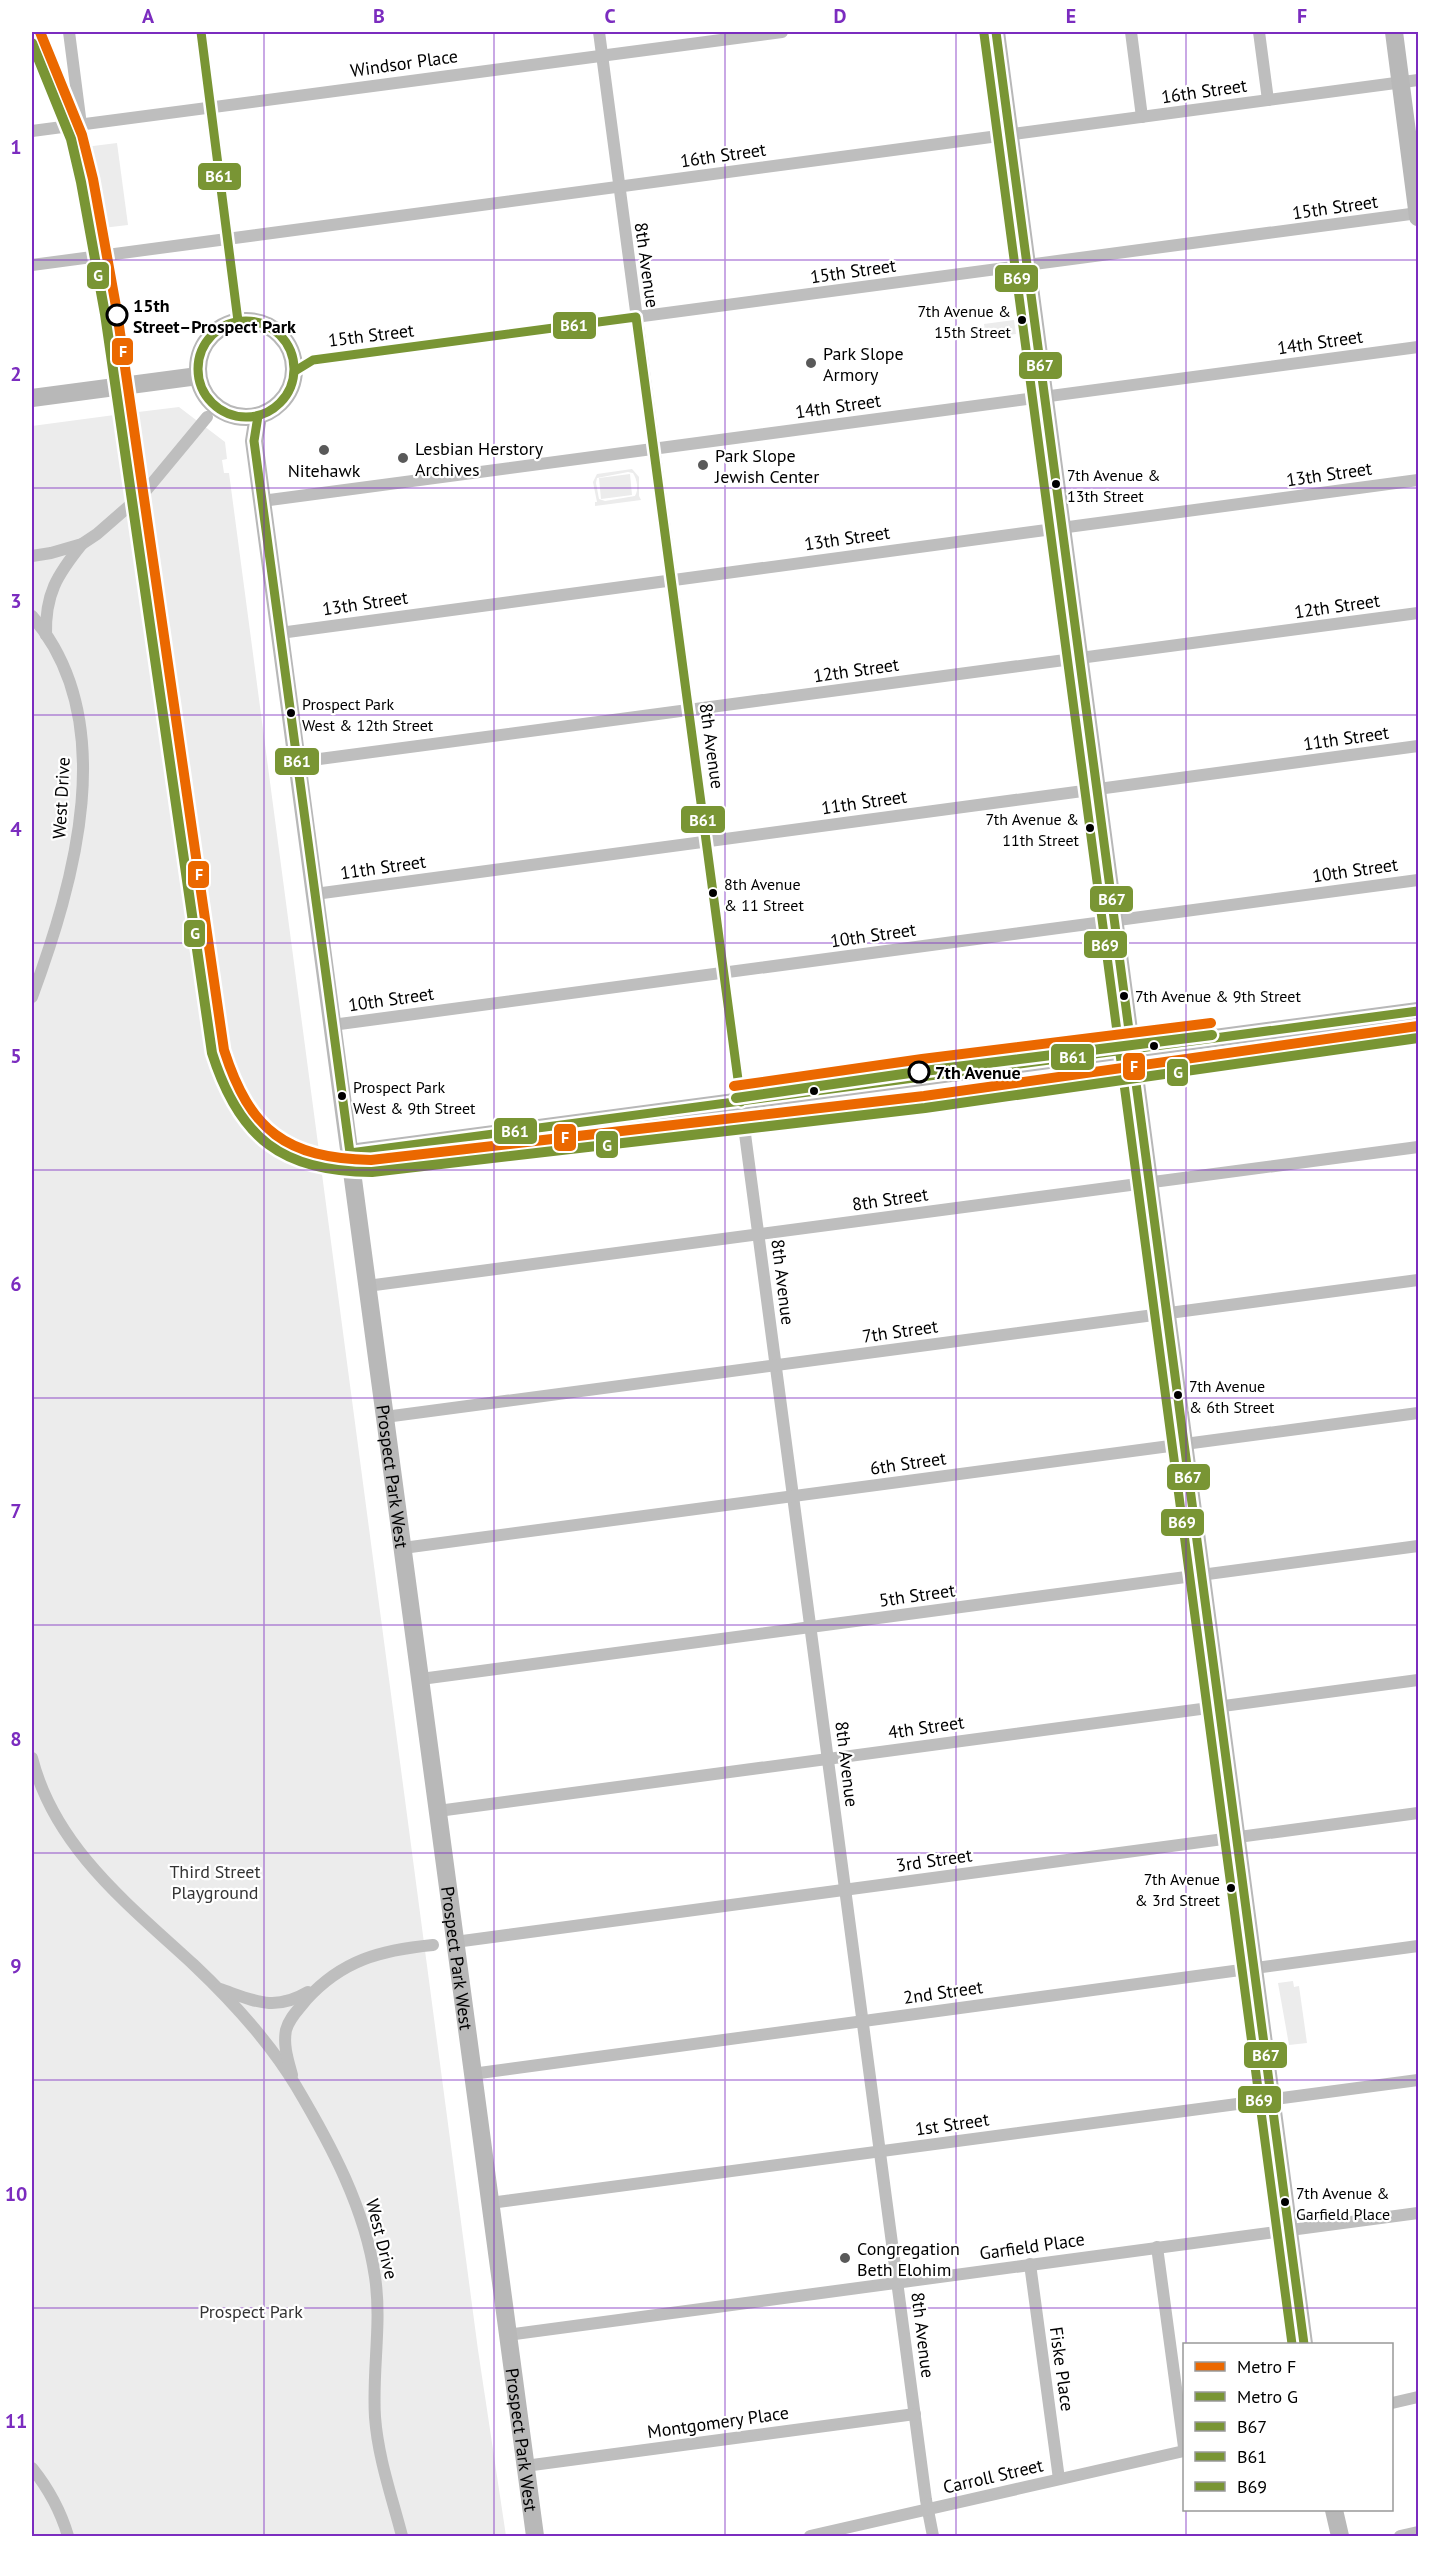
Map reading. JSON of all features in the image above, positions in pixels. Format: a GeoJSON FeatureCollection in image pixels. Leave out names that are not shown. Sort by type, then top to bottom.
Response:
{"type":"FeatureCollection","features":[{"type":"Feature","properties":{"kind":"street"},"geometry":{"type":"LineString","coordinates":[[69,32],[81,125]]}},
{"type":"Feature","properties":{"kind":"street"},"geometry":{"type":"LineString","coordinates":[[201,32],[238,321]]}},
{"type":"Feature","properties":{"kind":"street","name":"8th Avenue"},"geometry":{"type":"LineString","coordinates":[[599,32],[933,2536]]}},
{"type":"Feature","properties":{"kind":"street","name":"Windsor Place"},"geometry":{"type":"LineString","coordinates":[[32,131],[782,32]]}},
{"type":"Feature","properties":{"kind":"street"},"geometry":{"type":"LineString","coordinates":[[996,32],[1304,2343]]}},
{"type":"Feature","properties":{"kind":"street"},"geometry":{"type":"LineString","coordinates":[[1131,32],[1142,117]]}},
{"type":"Feature","properties":{"kind":"street"},"geometry":{"type":"LineString","coordinates":[[1259,32],[1268,100]]}},
{"type":"Feature","properties":{"kind":"street"},"geometry":{"type":"LineString","coordinates":[[1394,32],[1410,81],[1418,215]]}},
{"type":"Feature","properties":{"kind":"street","name":"16th Street"},"geometry":{"type":"LineString","coordinates":[[32,265],[1410,81]]}},
{"type":"Feature","properties":{"kind":"street","name":"15th Street"},"geometry":{"type":"LineString","coordinates":[[294,370],[313,360],[1418,215]]}},
{"type":"Feature","properties":{"kind":"street"},"geometry":{"type":"LineString","coordinates":[[238,321],[261,323],[280,334],[293,356],[294,370],[293,381],[286,396],[274,408],[258,416],[238,416],[222,411],[204,393],[198,376],[199,359],[205,343],[216,331],[238,321]]}},
{"type":"Feature","properties":{"kind":"street","name":"14th Street"},"geometry":{"type":"LineString","coordinates":[[262,501],[1419,347]]}},
{"type":"Feature","properties":{"kind":"street"},"geometry":{"type":"LineString","coordinates":[[32,398],[198,376]]}},
{"type":"Feature","properties":{"kind":"street","name":"Prospect Park West"},"geometry":{"type":"LineString","coordinates":[[258,416],[254,441],[535,2536]]}},
{"type":"Feature","properties":{"kind":"street","name":"West Drive"},"geometry":{"type":"LineString","coordinates":[[46,635],[48,597],[55,582],[82,544],[144,493],[207,417]]}},
{"type":"Feature","properties":{"kind":"street","name":"13th Street"},"geometry":{"type":"LineString","coordinates":[[280,633],[1419,480]]}},
{"type":"Feature","properties":{"kind":"street","name":"West Drive"},"geometry":{"type":"LineString","coordinates":[[32,556],[82,544]]}},
{"type":"Feature","properties":{"kind":"street","name":"12th Street"},"geometry":{"type":"LineString","coordinates":[[297,762],[1419,613]]}},
{"type":"Feature","properties":{"kind":"street","name":"West Drive"},"geometry":{"type":"LineString","coordinates":[[32,616],[46,635],[74,698],[81,748],[82,810],[71,875],[32,997]]}},
{"type":"Feature","properties":{"kind":"street","name":"11th Street"},"geometry":{"type":"LineString","coordinates":[[315,894],[1419,746]]}},
{"type":"Feature","properties":{"kind":"street","name":"10th Street"},"geometry":{"type":"LineString","coordinates":[[332,1024],[1419,880]]}},
{"type":"Feature","properties":{"kind":"street"},"geometry":{"type":"LineString","coordinates":[[350,1154],[1419,1011]]}},
{"type":"Feature","properties":{"kind":"street","name":"8th Street"},"geometry":{"type":"LineString","coordinates":[[367,1286],[1419,1147]]}},
{"type":"Feature","properties":{"kind":"street","name":"7th Street"},"geometry":{"type":"LineString","coordinates":[[385,1417],[1419,1280]]}},
{"type":"Feature","properties":{"kind":"street","name":"6th Street"},"geometry":{"type":"LineString","coordinates":[[403,1548],[1419,1413]]}},
{"type":"Feature","properties":{"kind":"street","name":"5th Street"},"geometry":{"type":"LineString","coordinates":[[421,1679],[1419,1546]]}},
{"type":"Feature","properties":{"kind":"street","name":"4th Street"},"geometry":{"type":"LineString","coordinates":[[438,1811],[1419,1680]]}},
{"type":"Feature","properties":{"kind":"street","name":"West Drive"},"geometry":{"type":"LineString","coordinates":[[32,1758],[53,1813],[87,1863],[122,1900],[217,1988],[261,2037],[295,2085],[345,2178],[360,2213],[371,2257],[377,2305],[376,2423],[378,2445],[402,2536]]}},
{"type":"Feature","properties":{"kind":"street","name":"3rd Street"},"geometry":{"type":"LineString","coordinates":[[455,1942],[1419,1813]]}},
{"type":"Feature","properties":{"kind":"street"},"geometry":{"type":"LineString","coordinates":[[295,2085],[286,2051],[286,2029],[290,2020],[322,1983],[359,1960],[401,1949],[433,1945]]}},
{"type":"Feature","properties":{"kind":"street","name":"2nd Street"},"geometry":{"type":"LineString","coordinates":[[472,2074],[1419,1946]]}},
{"type":"Feature","properties":{"kind":"street","name":"West Drive"},"geometry":{"type":"LineString","coordinates":[[217,1988],[270,2005],[283,2004],[295,1999],[322,1983]]}},
{"type":"Feature","properties":{"kind":"street","name":"1st Street"},"geometry":{"type":"LineString","coordinates":[[490,2204],[1419,2080]]}},
{"type":"Feature","properties":{"kind":"street","name":"Garfield Place"},"geometry":{"type":"LineString","coordinates":[[507,2334],[1419,2213]]}},
{"type":"Feature","properties":{"kind":"street"},"geometry":{"type":"LineString","coordinates":[[1157,2247],[1183,2435]]}},
{"type":"Feature","properties":{"kind":"street","name":"Fiske Place"},"geometry":{"type":"LineString","coordinates":[[1030,2264],[1059,2480]]}},
{"type":"Feature","properties":{"kind":"street"},"geometry":{"type":"LineString","coordinates":[[1393,2403],[1419,2397]]}},
{"type":"Feature","properties":{"kind":"street","name":"Montgomery Place"},"geometry":{"type":"LineString","coordinates":[[525,2466],[915,2414]]}},
{"type":"Feature","properties":{"kind":"street","name":"Carroll Street"},"geometry":{"type":"LineString","coordinates":[[810,2536],[1183,2449]]}},
{"type":"Feature","properties":{"kind":"street"},"geometry":{"type":"LineString","coordinates":[[32,2468],[54,2503],[68,2536]]}},
{"type":"Feature","properties":{"kind":"street"},"geometry":{"type":"LineString","coordinates":[[1334,2511],[1340,2536]]}},
{"type":"Feature","properties":{"kind":"street"},"geometry":{"type":"LineString","coordinates":[[1400,2536],[1419,2532]]}},
{"type":"Feature","properties":{"kind":"green space"},"geometry":{"type":"Polygon","coordinates":[[[117,143],[128,225],[94,229],[85,147],[117,143]]]}},
{"type":"Feature","properties":{"kind":"green space"},"geometry":{"type":"Polygon","coordinates":[[[1014,320],[1016,334],[986,338],[984,324],[1014,320]]]}},
{"type":"Feature","properties":{"kind":"green space","name":"Prospect Park"},"geometry":{"type":"Polygon","coordinates":[[[179,407],[225,442],[227,459],[222,460],[224,473],[229,473],[478,2350],[506,2536],[32,2536],[32,426],[122,414],[123,418],[131,417],[130,413],[179,407]]]}},
{"type":"Feature","properties":{"kind":"green space"},"geometry":{"type":"Polygon","coordinates":[[[632,469],[639,477],[641,500],[595,506],[597,502],[593,482],[597,474],[632,469]],[[633,473],[597,478],[599,499],[605,501],[635,496],[637,484],[633,473]]]}},
{"type":"Feature","properties":{"kind":"green space"},"geometry":{"type":"Polygon","coordinates":[[[630,474],[632,495],[601,499],[599,478],[630,474]]]}},
{"type":"Feature","properties":{"kind":"green space"},"geometry":{"type":"Polygon","coordinates":[[[1293,1981],[1294,1987],[1299,1986],[1307,2043],[1289,2045],[1278,1983],[1293,1981]]]}},
{"type":"Feature","properties":{"kind":"metro line","name":"F"},"geometry":{"type":"LineString","coordinates":[[40,32],[82,135],[93,179],[117,312],[224,1050],[234,1078],[246,1101],[275,1135],[294,1146],[316,1153],[341,1158],[371,1160],[924,1096],[1418,1026]]}},
{"type":"Feature","properties":{"kind":"metro line","name":"G"},"geometry":{"type":"LineString","coordinates":[[32,43],[71,139],[105,314],[212,1053],[223,1083],[236,1107],[251,1128],[268,1144],[289,1157],[313,1165],[372,1172],[925,1108],[1418,1038]]}},
{"type":"Feature","properties":{"kind":"metro line","name":"F"},"geometry":{"type":"LineString","coordinates":[[734,1086],[922,1059],[1211,1023]]}},
{"type":"Feature","properties":{"kind":"metro line","name":"G"},"geometry":{"type":"LineString","coordinates":[[736,1098],[924,1071],[1212,1035]]}},
{"type":"Feature","properties":{"kind":"transit line","name":"B61"},"geometry":{"type":"LineString","coordinates":[[201,32],[238,321]]}},
{"type":"Feature","properties":{"kind":"transit line","name":"B67"},"geometry":{"type":"LineString","coordinates":[[996,32],[1304,2343]]}},
{"type":"Feature","properties":{"kind":"transit line","name":"B69"},"geometry":{"type":"LineString","coordinates":[[984,34],[1292,2343]]}},
{"type":"Feature","properties":{"kind":"transit line","name":"B61"},"geometry":{"type":"LineString","coordinates":[[295,371],[313,360],[636,317],[741,1102]]}},
{"type":"Feature","properties":{"kind":"transit line","name":"B61"},"geometry":{"type":"LineString","coordinates":[[246,321],[264,324],[280,335],[291,351],[294,369],[291,387],[280,403],[264,414],[246,417],[228,414],[212,403],[201,387],[198,369],[201,351],[212,335],[228,324],[246,321]]}},
{"type":"Feature","properties":{"kind":"transit line","name":"B61"},"geometry":{"type":"LineString","coordinates":[[258,416],[254,441],[350,1153],[1418,1011]]}},
{"type":"Feature","properties":{"kind":"place","name":"15th Street–Prospect Park"},"geometry":{"type":"Point","coordinates":[117,315]}},
{"type":"Feature","properties":{"kind":"place","name":"7th Avenue & 15th Street"},"geometry":{"type":"Point","coordinates":[1022,320]}},
{"type":"Feature","properties":{"kind":"place","name":"Park Slope Armory"},"geometry":{"type":"Point","coordinates":[811,363]}},
{"type":"Feature","properties":{"kind":"place","name":"Nitehawk"},"geometry":{"type":"Point","coordinates":[324,450]}},
{"type":"Feature","properties":{"kind":"place","name":"Lesbian Herstory Archives"},"geometry":{"type":"Point","coordinates":[403,458]}},
{"type":"Feature","properties":{"kind":"place","name":"Park Slope Jewish Center"},"geometry":{"type":"Point","coordinates":[703,465]}},
{"type":"Feature","properties":{"kind":"place","name":"7th Avenue & 13th Street"},"geometry":{"type":"Point","coordinates":[1056,484]}},
{"type":"Feature","properties":{"kind":"place","name":"Prospect Park West & 12th Street"},"geometry":{"type":"Point","coordinates":[291,713]}},
{"type":"Feature","properties":{"kind":"place","name":"7th Avenue & 11th Street"},"geometry":{"type":"Point","coordinates":[1090,828]}},
{"type":"Feature","properties":{"kind":"place","name":"8th Avenue & 11 Street"},"geometry":{"type":"Point","coordinates":[713,893]}},
{"type":"Feature","properties":{"kind":"place","name":"7th Avenue & 9th Street"},"geometry":{"type":"Point","coordinates":[1124,996]}},
{"type":"Feature","properties":{"kind":"place","name":"7th Avenue"},"geometry":{"type":"Point","coordinates":[919,1072]}},
{"type":"Feature","properties":{"kind":"place","name":"Prospect Park West & 9th Street"},"geometry":{"type":"Point","coordinates":[342,1096]}},
{"type":"Feature","properties":{"kind":"place","name":"7th Avenue & 6th Street"},"geometry":{"type":"Point","coordinates":[1178,1395]}},
{"type":"Feature","properties":{"kind":"place","name":"7th Avenue & 3rd Street"},"geometry":{"type":"Point","coordinates":[1231,1888]}},
{"type":"Feature","properties":{"kind":"place","name":"7th Avenue & Garfield Place"},"geometry":{"type":"Point","coordinates":[1285,2202]}},
{"type":"Feature","properties":{"kind":"place","name":"Congregation Beth Elohim"},"geometry":{"type":"Point","coordinates":[845,2258]}},
{"type":"Feature","properties":{"kind":"park label","name":"Third Street Playground"},"geometry":{"type":"Point","coordinates":[215,1881]}}]}
